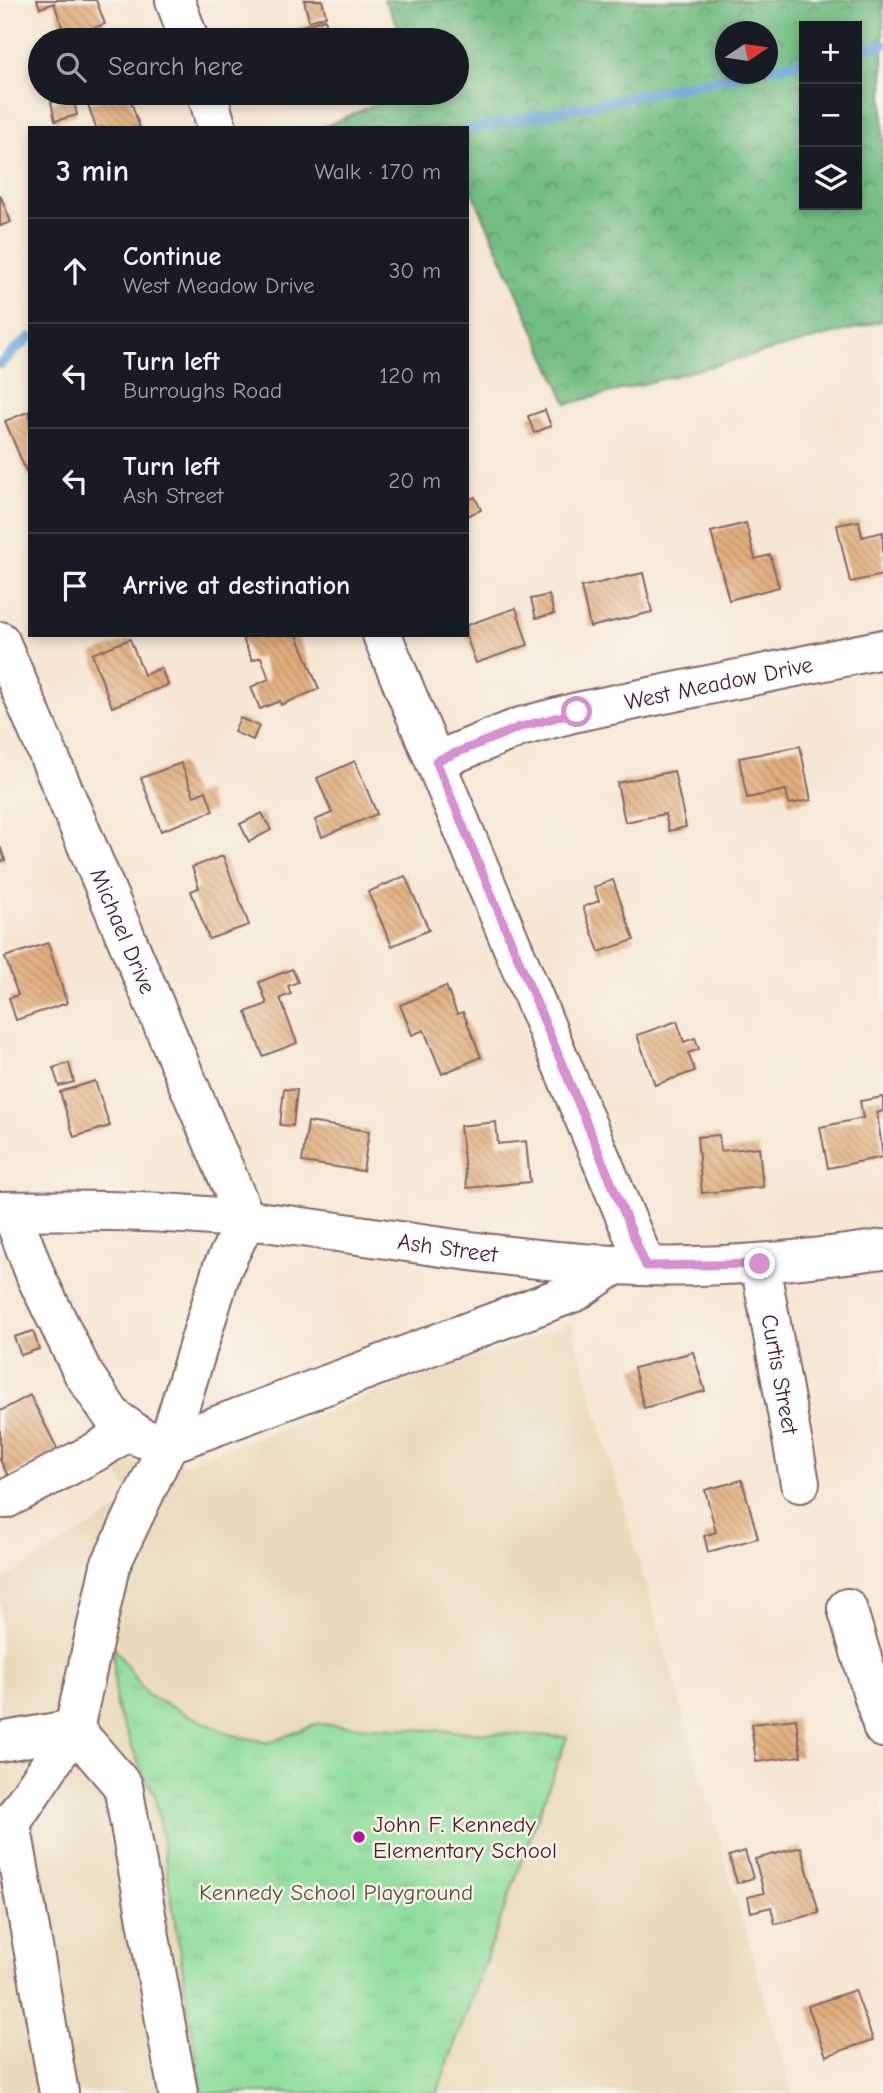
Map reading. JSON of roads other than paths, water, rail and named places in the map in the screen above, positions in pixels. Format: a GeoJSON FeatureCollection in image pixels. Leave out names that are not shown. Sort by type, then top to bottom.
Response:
{"type":"FeatureCollection","features":[{"type":"Feature","properties":{"kind":"street"},"geometry":{"type":"LineString","coordinates":[[175,0],[185,28]]}},
{"type":"Feature","properties":{"kind":"street"},"geometry":{"type":"LineString","coordinates":[[210,105],[216,126]]}},
{"type":"Feature","properties":{"kind":"street"},"geometry":{"type":"LineString","coordinates":[[168,1444],[575,1292],[630,1266],[436,761],[383,637]]}},
{"type":"Feature","properties":{"kind":"street","name":"Michael Drive"},"geometry":{"type":"LineString","coordinates":[[0,641],[246,1220]]}},
{"type":"Feature","properties":{"kind":"street","name":"West Meadow Drive"},"geometry":{"type":"LineString","coordinates":[[436,761],[520,727],[567,715],[883,649]]}},
{"type":"Feature","properties":{"kind":"street","name":"Ash Street"},"geometry":{"type":"LineString","coordinates":[[168,1444],[142,1438],[113,1417],[83,1373],[6,1211],[100,1211],[246,1220],[506,1256],[630,1266],[760,1264],[883,1249]]}},
{"type":"Feature","properties":{"kind":"street"},"geometry":{"type":"LineString","coordinates":[[59,2093],[11,1823],[74,1729],[110,1566],[168,1444],[222,1269],[246,1220]]}},
{"type":"Feature","properties":{"kind":"street","name":"Curtis Street"},"geometry":{"type":"LineString","coordinates":[[760,1264],[800,1483]]}},
{"type":"Feature","properties":{"kind":"street"},"geometry":{"type":"LineString","coordinates":[[6,1499],[99,1450],[130,1429]]}},
{"type":"Feature","properties":{"kind":"street"},"geometry":{"type":"LineString","coordinates":[[847,1608],[883,1728]]}},
{"type":"Feature","properties":{"kind":"street"},"geometry":{"type":"LineString","coordinates":[[0,1742],[74,1729]]}},
{"type":"Feature","properties":{"kind":"street"},"geometry":{"type":"LineString","coordinates":[[74,1729],[123,1786],[178,2093]]}},
{"type":"Feature","properties":{"kind":"waterway"},"geometry":{"type":"LineString","coordinates":[[862,49],[883,45]]}},
{"type":"Feature","properties":{"kind":"waterway"},"geometry":{"type":"LineString","coordinates":[[778,67],[799,62]]}},
{"type":"Feature","properties":{"kind":"waterway"},"geometry":{"type":"LineString","coordinates":[[469,130],[715,80]]}},
{"type":"Feature","properties":{"kind":"waterway"},"geometry":{"type":"LineString","coordinates":[[0,364],[28,339]]}},
{"type":"Feature","properties":{"kind":"place","name":"John F. Kennedy Elementary School"},"geometry":{"type":"Point","coordinates":[359,1837]}},
{"type":"Feature","properties":{"kind":"park label","name":"Kennedy School Playground"},"geometry":{"type":"Point","coordinates":[336,1892]}}]}
